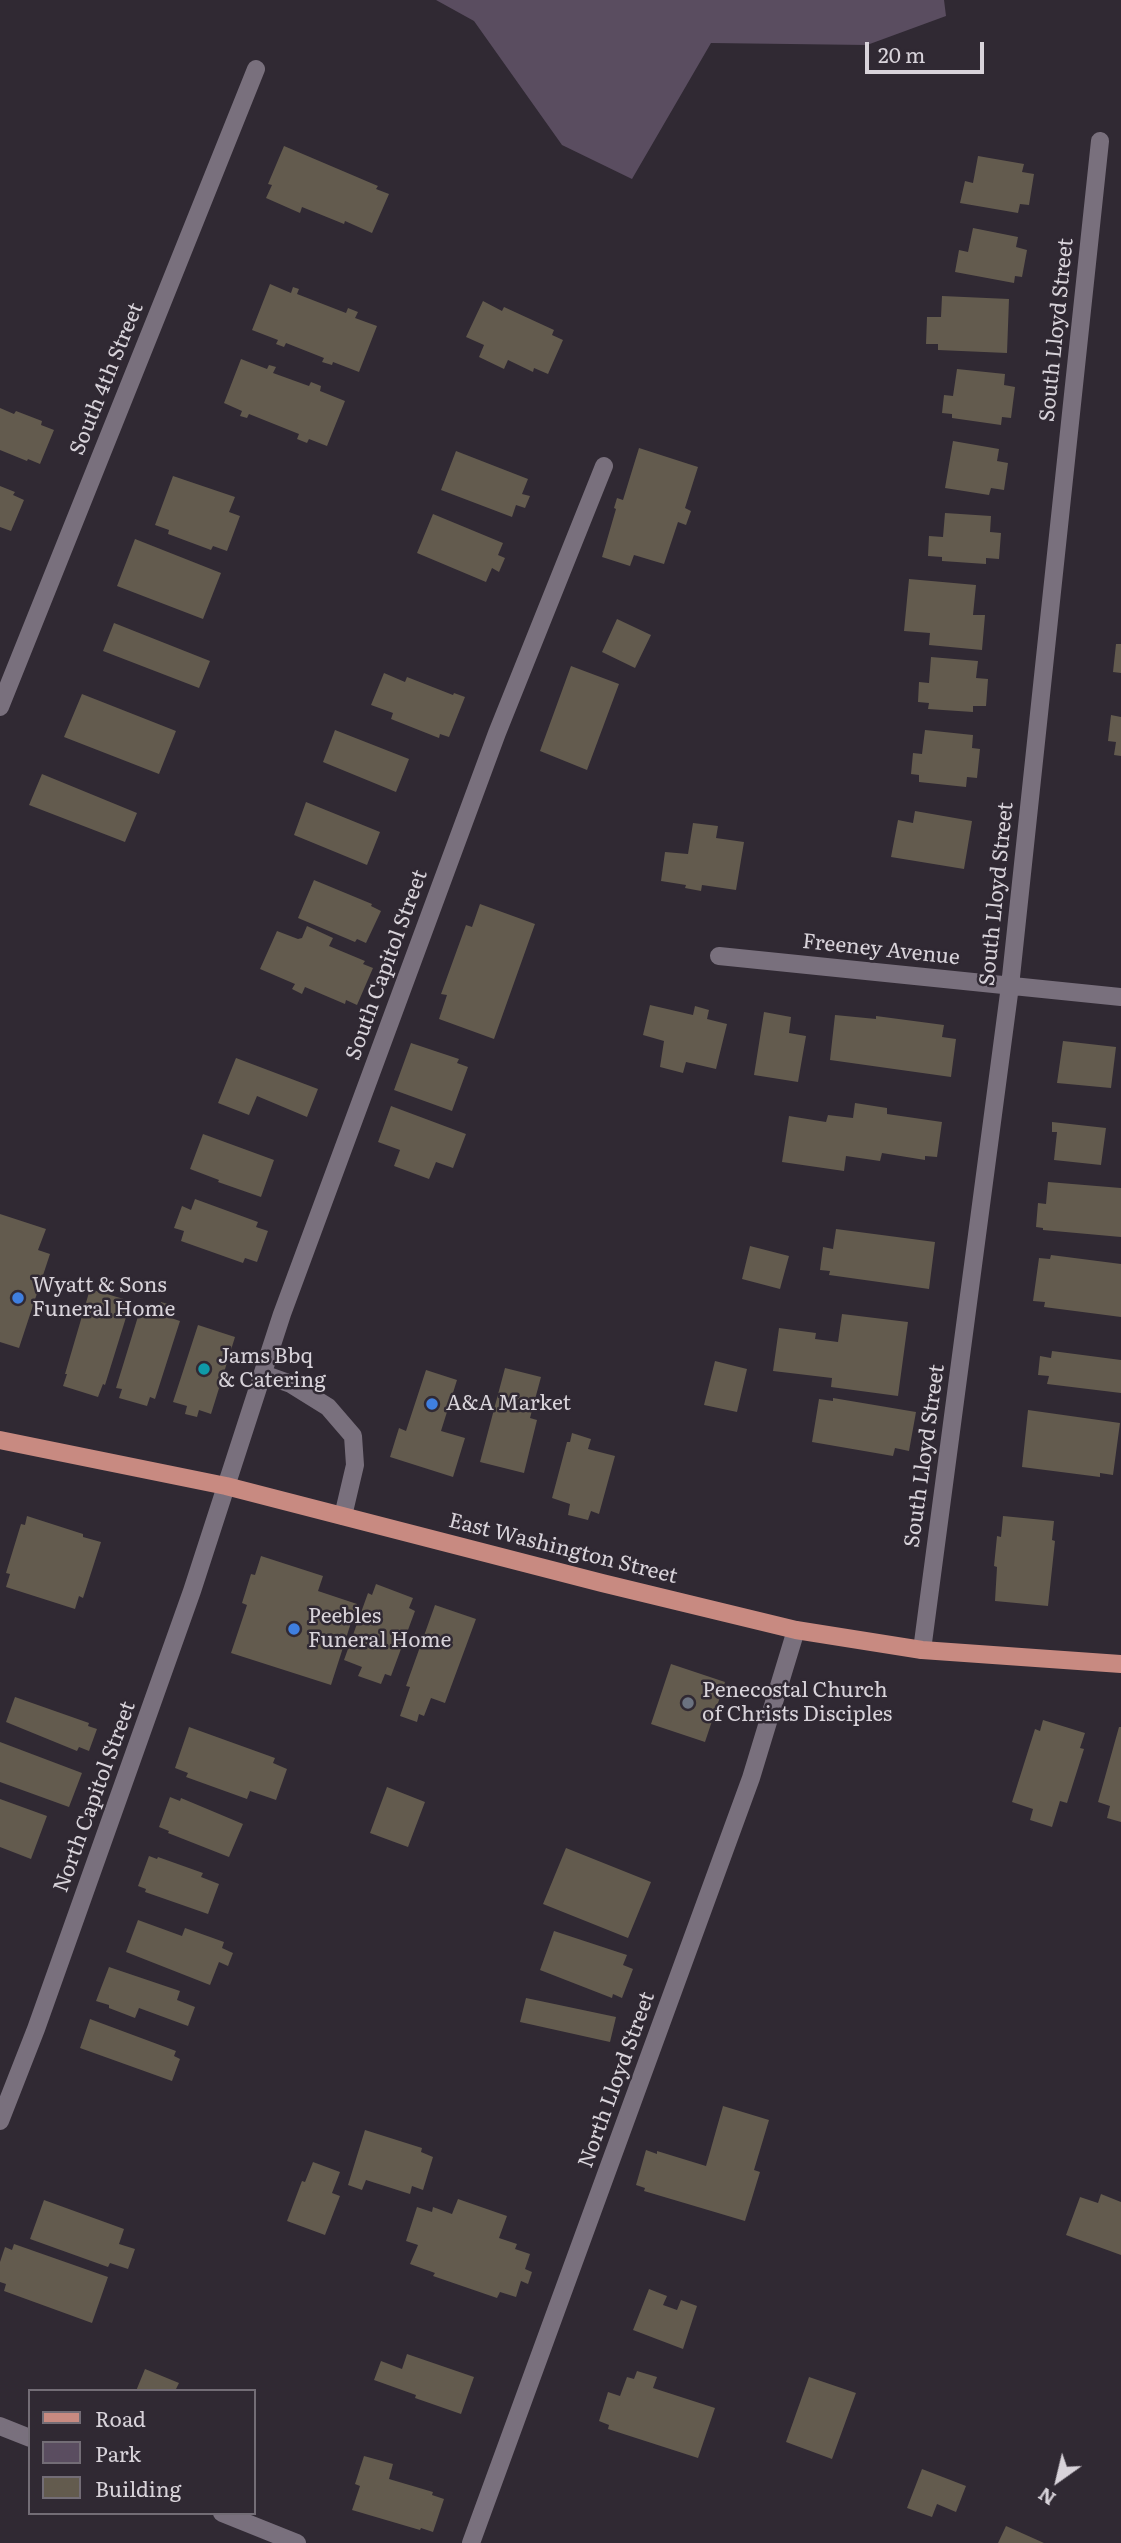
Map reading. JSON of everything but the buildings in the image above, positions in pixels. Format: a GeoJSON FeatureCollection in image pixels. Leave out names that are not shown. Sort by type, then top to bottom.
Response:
{"type":"FeatureCollection","features":[{"type":"Feature","properties":{"kind":"main road","name":"East Washington Street"},"geometry":{"type":"LineString","coordinates":[[0,1440],[226,1486],[602,1584],[796,1630],[922,1650],[1121,1664]]}},
{"type":"Feature","properties":{"kind":"street","name":"South 4th Street"},"geometry":{"type":"LineString","coordinates":[[0,707],[256,69]]}},
{"type":"Feature","properties":{"kind":"street","name":"South Lloyd Street"},"geometry":{"type":"LineString","coordinates":[[922,1650],[1010,986],[1100,141]]}},
{"type":"Feature","properties":{"kind":"street","name":"South Capitol Street"},"geometry":{"type":"LineString","coordinates":[[226,1486],[286,1301],[497,733],[604,466]]}},
{"type":"Feature","properties":{"kind":"street","name":"Freeney Avenue"},"geometry":{"type":"LineString","coordinates":[[719,956],[1121,997]]}},
{"type":"Feature","properties":{"kind":"street"},"geometry":{"type":"LineString","coordinates":[[262,1374],[290,1384],[328,1407],[353,1436],[355,1465],[343,1516]]}},
{"type":"Feature","properties":{"kind":"street","name":"North Capitol Street"},"geometry":{"type":"LineString","coordinates":[[0,2120],[36,2029],[183,1617],[226,1486]]}},
{"type":"Feature","properties":{"kind":"street","name":"North Lloyd Street"},"geometry":{"type":"LineString","coordinates":[[471,2543],[751,1778],[796,1630]]}},
{"type":"Feature","properties":{"kind":"street"},"geometry":{"type":"LineString","coordinates":[[0,2426],[28,2437]]}},
{"type":"Feature","properties":{"kind":"street"},"geometry":{"type":"LineString","coordinates":[[227,2515],[297,2543]]}},
{"type":"Feature","properties":{"kind":"green space"},"geometry":{"type":"Polygon","coordinates":[[[436,0],[944,0],[946,16],[867,45],[711,43],[632,179],[562,145],[474,21],[436,0]]]}},
{"type":"Feature","properties":{"kind":"place","name":"Wyatt & Sons Funeral Home"},"geometry":{"type":"Point","coordinates":[18,1298]}},
{"type":"Feature","properties":{"kind":"place","name":"Jams Bbq & Catering"},"geometry":{"type":"Point","coordinates":[204,1369]}},
{"type":"Feature","properties":{"kind":"place","name":"A&A Market"},"geometry":{"type":"Point","coordinates":[432,1404]}},
{"type":"Feature","properties":{"kind":"place","name":"Peebles Funeral Home"},"geometry":{"type":"Point","coordinates":[294,1629]}},
{"type":"Feature","properties":{"kind":"place","name":"Penecostal Church of Christs Disciples"},"geometry":{"type":"Point","coordinates":[688,1703]}}]}
